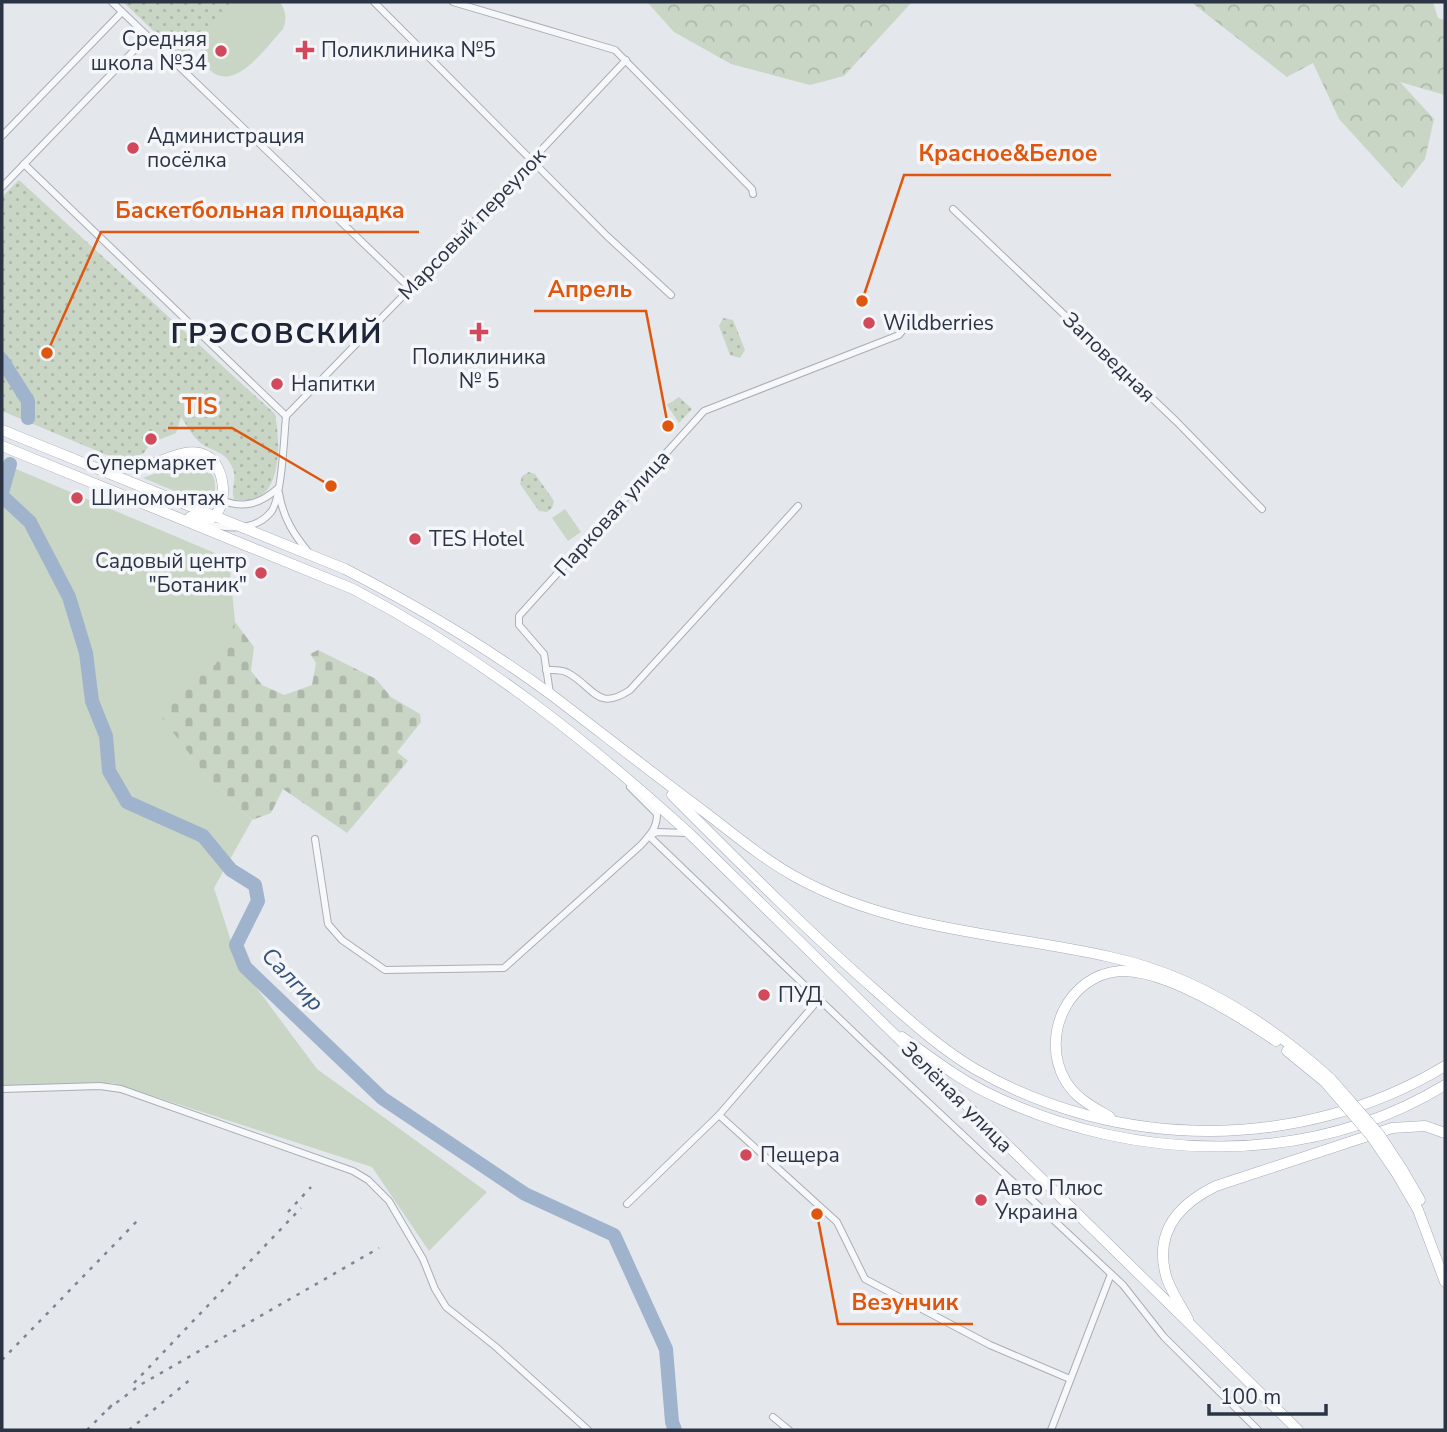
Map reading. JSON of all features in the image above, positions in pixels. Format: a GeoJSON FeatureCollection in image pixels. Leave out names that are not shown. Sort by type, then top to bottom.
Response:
{"type":"FeatureCollection","features":[{"type":"Feature","properties":{"kind":"main road"},"geometry":{"type":"LineString","coordinates":[[2,430],[244,526],[345,569],[398,596],[551,695],[750,847],[794,876],[843,899],[918,923],[1113,957],[1160,972],[1224,1000],[1282,1038],[1328,1081],[1400,1171],[1423,1208],[1445,1262]]}},
{"type":"Feature","properties":{"kind":"main road"},"geometry":{"type":"LineString","coordinates":[[2,446],[132,499],[191,517],[206,519],[215,515],[221,500],[223,489],[220,471],[208,456],[179,454],[133,468],[85,463]]}},
{"type":"Feature","properties":{"kind":"main road","name":"Зелёная улица"},"geometry":{"type":"LineString","coordinates":[[132,499],[353,589],[392,609],[473,659],[543,709],[615,766],[690,834],[1298,1430]]}},
{"type":"Feature","properties":{"kind":"main road"},"geometry":{"type":"LineString","coordinates":[[650,772],[848,966],[930,1038],[974,1068],[1031,1096],[1072,1112],[1123,1124],[1183,1131],[1216,1132],[1290,1124],[1345,1111],[1391,1094],[1445,1066]]}},
{"type":"Feature","properties":{"kind":"main road"},"geometry":{"type":"LineString","coordinates":[[1123,1124],[1086,1102],[1072,1090],[1061,1073],[1056,1054],[1058,1022],[1069,999],[1084,985],[1108,973],[1120,971],[1142,974],[1170,983],[1221,1006],[1277,1042],[1328,1081]]}},
{"type":"Feature","properties":{"kind":"main road"},"geometry":{"type":"LineString","coordinates":[[882,1022],[950,1070],[994,1096],[1068,1126],[1145,1143],[1217,1147],[1258,1145],[1307,1137],[1382,1117],[1445,1085]]}},
{"type":"Feature","properties":{"kind":"main road"},"geometry":{"type":"LineString","coordinates":[[1194,1329],[1168,1280],[1164,1256],[1166,1234],[1180,1210],[1191,1200],[1216,1186],[1392,1128],[1424,1126],[1445,1133]]}},
{"type":"Feature","properties":{"kind":"main road"},"geometry":{"type":"LineString","coordinates":[[1400,1171],[1445,1282]]}},
{"type":"Feature","properties":{"kind":"street"},"geometry":{"type":"LineString","coordinates":[[112,2],[410,288]]}},
{"type":"Feature","properties":{"kind":"street"},"geometry":{"type":"LineString","coordinates":[[374,2],[607,236],[671,295]]}},
{"type":"Feature","properties":{"kind":"street"},"geometry":{"type":"LineString","coordinates":[[453,2],[615,50],[752,189],[753,194]]}},
{"type":"Feature","properties":{"kind":"street"},"geometry":{"type":"LineString","coordinates":[[2,136],[122,12]]}},
{"type":"Feature","properties":{"kind":"street"},"geometry":{"type":"LineString","coordinates":[[2,187],[146,37]]}},
{"type":"Feature","properties":{"kind":"street","name":"Марсовый переулок"},"geometry":{"type":"LineString","coordinates":[[286,416],[626,60]]}},
{"type":"Feature","properties":{"kind":"street"},"geometry":{"type":"LineString","coordinates":[[24,164],[286,416],[278,488],[271,512],[263,519],[244,526],[216,527],[191,517]]}},
{"type":"Feature","properties":{"kind":"street","name":"Заповедная"},"geometry":{"type":"LineString","coordinates":[[953,209],[1176,421],[1262,509]]}},
{"type":"Feature","properties":{"kind":"street","name":"Парковая улица"},"geometry":{"type":"LineString","coordinates":[[551,695],[544,654],[519,625],[519,616],[704,411],[899,335],[903,330]]}},
{"type":"Feature","properties":{"kind":"street"},"geometry":{"type":"LineString","coordinates":[[221,500],[236,505],[257,502],[278,488]]}},
{"type":"Feature","properties":{"kind":"street"},"geometry":{"type":"LineString","coordinates":[[278,488],[281,506],[290,529],[313,557]]}},
{"type":"Feature","properties":{"kind":"street"},"geometry":{"type":"LineString","coordinates":[[547,670],[567,671],[597,696],[617,698],[629,690],[798,506]]}},
{"type":"Feature","properties":{"kind":"street"},"geometry":{"type":"LineString","coordinates":[[314,839],[328,924],[342,940],[385,970],[504,968],[651,833],[657,824],[657,814],[651,806],[574,740],[543,709]]}},
{"type":"Feature","properties":{"kind":"street"},"geometry":{"type":"LineString","coordinates":[[651,833],[667,831],[690,834]]}},
{"type":"Feature","properties":{"kind":"street"},"geometry":{"type":"LineString","coordinates":[[651,833],[820,998],[1123,1285],[1164,1337],[1258,1430]]}},
{"type":"Feature","properties":{"kind":"street"},"geometry":{"type":"LineString","coordinates":[[627,1204],[719,1115],[820,998]]}},
{"type":"Feature","properties":{"kind":"street"},"geometry":{"type":"LineString","coordinates":[[2,1089],[100,1086],[121,1089],[353,1171],[368,1180],[389,1201],[423,1259],[435,1289],[446,1307],[496,1347],[588,1430]]}},
{"type":"Feature","properties":{"kind":"street"},"geometry":{"type":"LineString","coordinates":[[719,1115],[837,1222],[865,1279],[990,1345],[1070,1379]]}},
{"type":"Feature","properties":{"kind":"street"},"geometry":{"type":"LineString","coordinates":[[1051,1430],[1111,1274]]}},
{"type":"Feature","properties":{"kind":"street"},"geometry":{"type":"LineString","coordinates":[[773,1417],[789,1430]]}},
{"type":"Feature","properties":{"kind":"green space"},"geometry":{"type":"Polygon","coordinates":[[[123,2],[238,2],[182,58],[123,2]]]}},
{"type":"Feature","properties":{"kind":"green space"},"geometry":{"type":"Polygon","coordinates":[[[237,2],[280,2],[284,9],[284,25],[249,65],[229,76],[219,75],[204,62],[202,38],[237,2]]]}},
{"type":"Feature","properties":{"kind":"green space"},"geometry":{"type":"Polygon","coordinates":[[[647,2],[912,2],[844,76],[810,85],[731,64],[674,32],[647,2]]]}},
{"type":"Feature","properties":{"kind":"green space"},"geometry":{"type":"Polygon","coordinates":[[[1191,2],[1433,2],[1438,18],[1445,20],[1445,95],[1400,82],[1434,119],[1425,159],[1402,188],[1339,119],[1313,63],[1287,77],[1191,2]]]}},
{"type":"Feature","properties":{"kind":"green space"},"geometry":{"type":"Polygon","coordinates":[[[19,180],[275,414],[278,457],[270,485],[262,495],[250,500],[234,499],[234,471],[229,462],[223,455],[199,441],[181,417],[176,433],[151,443],[143,454],[114,458],[2,411],[2,197],[19,180]]]}},
{"type":"Feature","properties":{"kind":"green space"},"geometry":{"type":"Polygon","coordinates":[[[723,318],[733,320],[745,350],[740,358],[730,355],[719,326],[723,318]]]}},
{"type":"Feature","properties":{"kind":"green space"},"geometry":{"type":"Polygon","coordinates":[[[679,397],[692,409],[679,423],[667,405],[679,397]]]}},
{"type":"Feature","properties":{"kind":"green space"},"geometry":{"type":"Polygon","coordinates":[[[2,463],[229,559],[235,622],[217,664],[155,707],[207,777],[252,820],[214,888],[238,963],[317,1069],[487,1192],[429,1251],[372,1167],[113,1083],[2,1087],[2,463]]]}},
{"type":"Feature","properties":{"kind":"green space"},"geometry":{"type":"Polygon","coordinates":[[[197,463],[209,470],[214,481],[215,491],[206,500],[199,501],[143,478],[175,466],[197,463]]]}},
{"type":"Feature","properties":{"kind":"green space"},"geometry":{"type":"Polygon","coordinates":[[[529,472],[535,474],[554,501],[547,512],[539,511],[520,484],[522,476],[529,472]]]}},
{"type":"Feature","properties":{"kind":"green space"},"geometry":{"type":"Polygon","coordinates":[[[565,509],[581,532],[568,541],[552,518],[565,509]]]}},
{"type":"Feature","properties":{"kind":"green space"},"geometry":{"type":"Polygon","coordinates":[[[235,622],[254,647],[251,671],[262,685],[284,695],[312,685],[316,663],[310,654],[318,650],[376,679],[391,697],[420,714],[421,722],[397,752],[408,761],[347,833],[283,789],[271,813],[252,820],[207,777],[154,707],[216,664],[235,622]]]}},
{"type":"Feature","properties":{"kind":"waterway","name":"Салгир"},"geometry":{"type":"LineString","coordinates":[[2,360],[28,401],[28,418]]}},
{"type":"Feature","properties":{"kind":"waterway","name":"Салгир"},"geometry":{"type":"LineString","coordinates":[[2,493],[10,464]]}},
{"type":"Feature","properties":{"kind":"waterway","name":"Салгир"},"geometry":{"type":"LineString","coordinates":[[2,496],[30,522],[69,597],[86,653],[92,701],[106,736],[109,771],[127,802],[203,836],[231,870],[255,885],[258,901],[236,945],[245,967],[382,1098],[525,1194],[614,1235],[666,1349],[675,1430]]}},
{"type":"Feature","properties":{"kind":"railway"},"geometry":{"type":"LineString","coordinates":[[288,1212],[311,1187]]}},
{"type":"Feature","properties":{"kind":"railway"},"geometry":{"type":"LineString","coordinates":[[134,1383],[301,1208]]}},
{"type":"Feature","properties":{"kind":"railway"},"geometry":{"type":"LineString","coordinates":[[2,1360],[141,1217]]}},
{"type":"Feature","properties":{"kind":"railway"},"geometry":{"type":"LineString","coordinates":[[108,1409],[140,1385],[379,1248]]}},
{"type":"Feature","properties":{"kind":"railway"},"geometry":{"type":"LineString","coordinates":[[129,1430],[191,1379]]}},
{"type":"Feature","properties":{"kind":"railway"},"geometry":{"type":"LineString","coordinates":[[87,1430],[114,1403]]}},
{"type":"Feature","properties":{"kind":"place","name":"Поликлиника №5"},"geometry":{"type":"Point","coordinates":[305,50]}},
{"type":"Feature","properties":{"kind":"place","name":"Средняя школа №34"},"geometry":{"type":"Point","coordinates":[221,51]}},
{"type":"Feature","properties":{"kind":"place","name":"Администрация посёлка"},"geometry":{"type":"Point","coordinates":[133,148]}},
{"type":"Feature","properties":{"kind":"place","name":"Красное&Белое"},"geometry":{"type":"Point","coordinates":[862,301]}},
{"type":"Feature","properties":{"kind":"place","name":"Wildberries"},"geometry":{"type":"Point","coordinates":[869,323]}},
{"type":"Feature","properties":{"kind":"place","name":"Поликлиника № 5"},"geometry":{"type":"Point","coordinates":[479,332]}},
{"type":"Feature","properties":{"kind":"place","name":"Баскетбольная площадка"},"geometry":{"type":"Point","coordinates":[47,353]}},
{"type":"Feature","properties":{"kind":"place","name":"Напитки"},"geometry":{"type":"Point","coordinates":[277,384]}},
{"type":"Feature","properties":{"kind":"place","name":"Апрель"},"geometry":{"type":"Point","coordinates":[668,426]}},
{"type":"Feature","properties":{"kind":"place","name":"Супермаркет"},"geometry":{"type":"Point","coordinates":[151,439]}},
{"type":"Feature","properties":{"kind":"place","name":"TIS"},"geometry":{"type":"Point","coordinates":[331,486]}},
{"type":"Feature","properties":{"kind":"place","name":"Шиномонтаж"},"geometry":{"type":"Point","coordinates":[77,498]}},
{"type":"Feature","properties":{"kind":"place","name":"TES Hotel"},"geometry":{"type":"Point","coordinates":[415,539]}},
{"type":"Feature","properties":{"kind":"place","name":"Садовый центр \"Ботаник\""},"geometry":{"type":"Point","coordinates":[261,573]}},
{"type":"Feature","properties":{"kind":"place","name":"ПУД"},"geometry":{"type":"Point","coordinates":[764,995]}},
{"type":"Feature","properties":{"kind":"place","name":"Пещера"},"geometry":{"type":"Point","coordinates":[746,1155]}},
{"type":"Feature","properties":{"kind":"place","name":"Авто Плюс Украина"},"geometry":{"type":"Point","coordinates":[981,1200]}},
{"type":"Feature","properties":{"kind":"place","name":"Везунчик"},"geometry":{"type":"Point","coordinates":[817,1214]}},
{"type":"Feature","properties":{"kind":"district","name":"ГРЭСОВСКИЙ"},"geometry":{"type":"Point","coordinates":[277,333]}}]}
